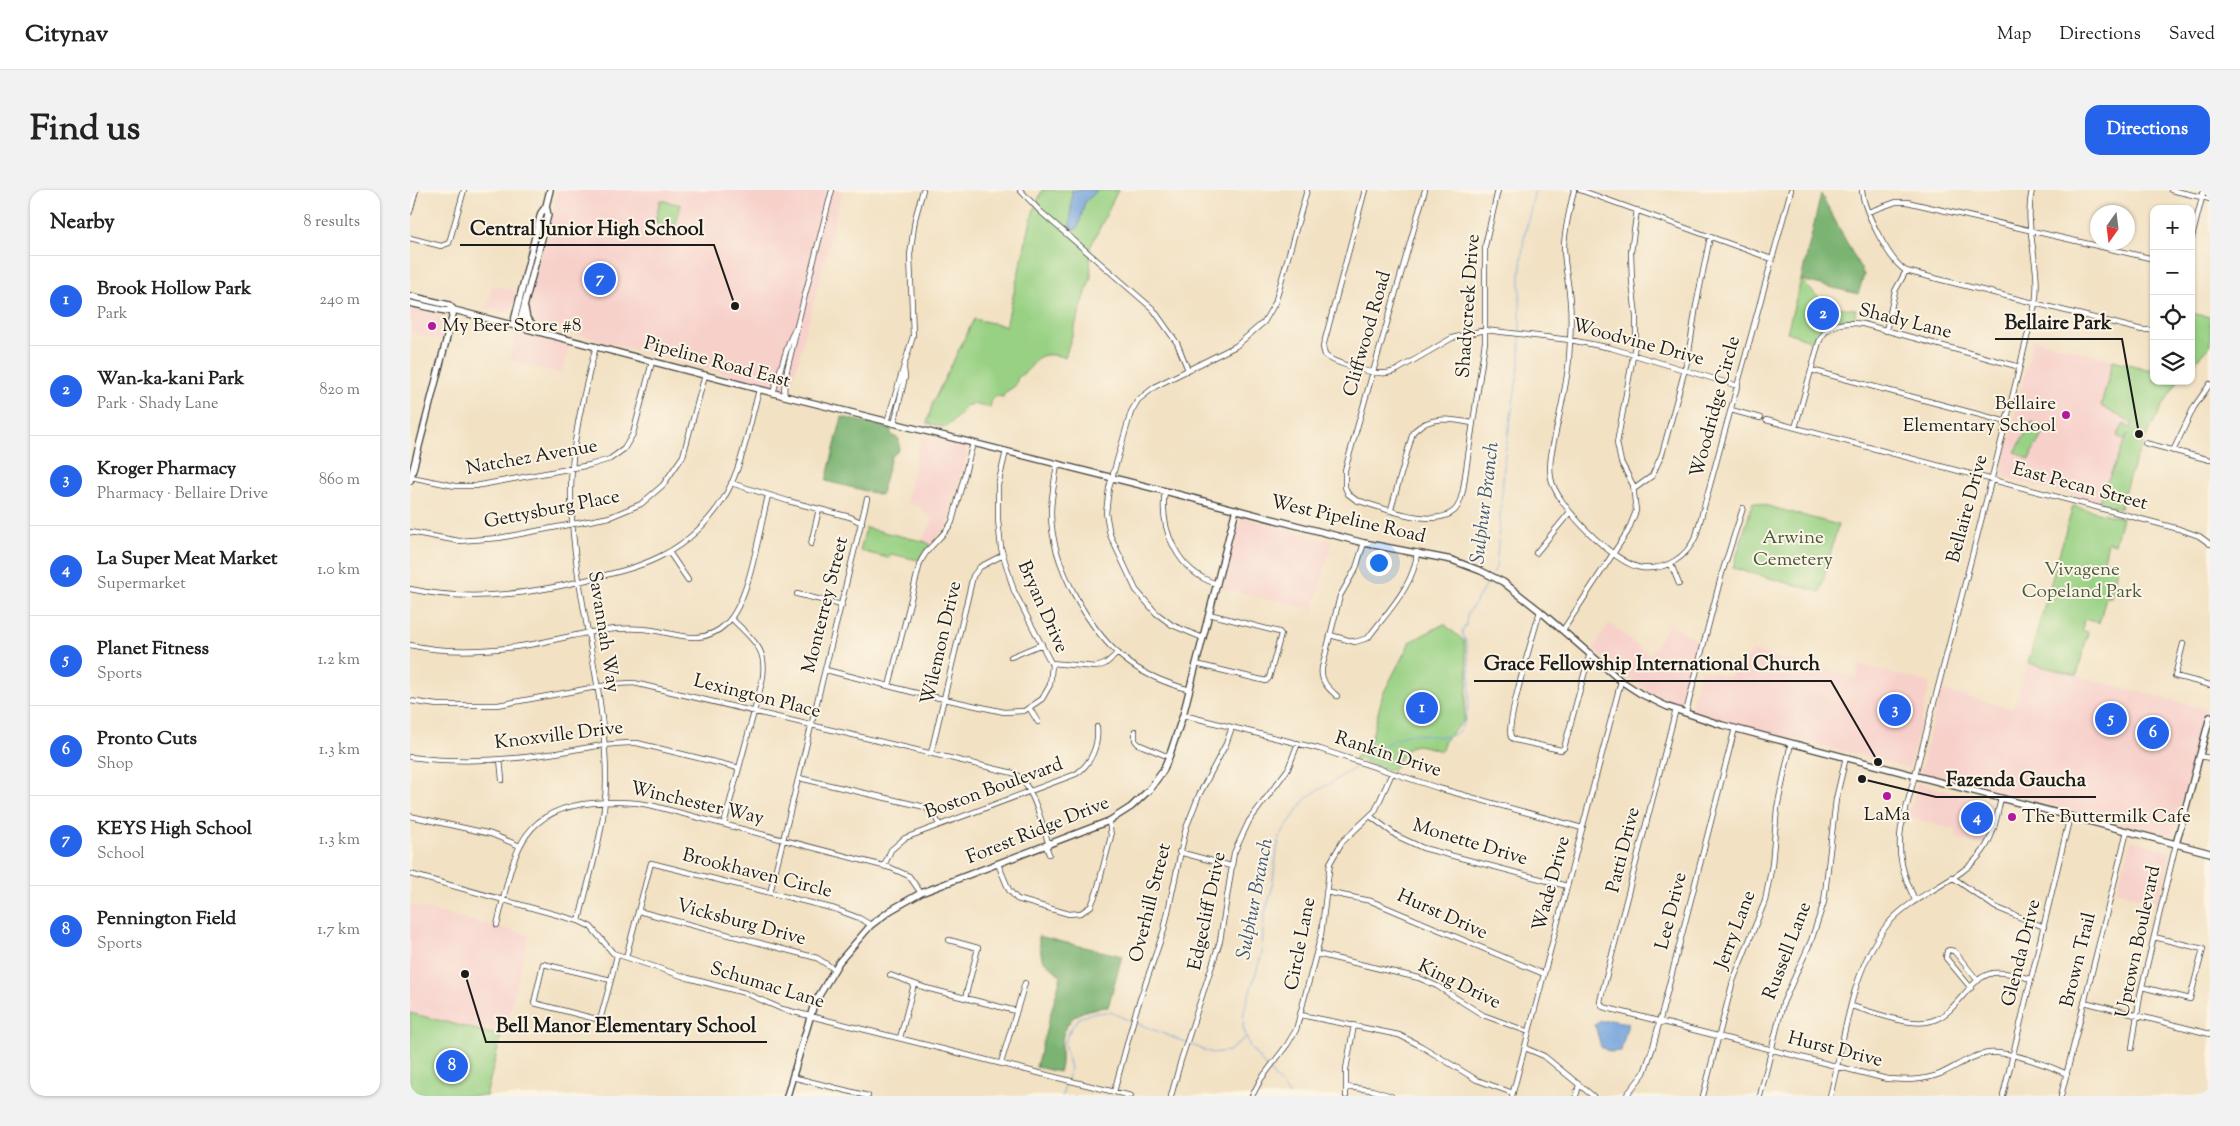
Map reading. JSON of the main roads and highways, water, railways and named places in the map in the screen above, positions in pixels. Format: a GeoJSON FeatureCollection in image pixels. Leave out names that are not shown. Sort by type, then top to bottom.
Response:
{"type":"FeatureCollection","features":[{"type":"Feature","properties":{"kind":"main road"},"geometry":{"type":"LineString","coordinates":[[516,326],[527,282],[548,215],[546,206],[550,190]]}},
{"type":"Feature","properties":{"kind":"main road"},"geometry":{"type":"LineString","coordinates":[[516,326],[525,304],[527,282]]}},
{"type":"Feature","properties":{"kind":"main road"},"geometry":{"type":"LineString","coordinates":[[410,296],[450,305],[454,310]]}},
{"type":"Feature","properties":{"kind":"main road"},"geometry":{"type":"LineString","coordinates":[[410,302],[446,311],[454,310]]}},
{"type":"Feature","properties":{"kind":"main road"},"geometry":{"type":"LineString","coordinates":[[525,304],[529,322],[547,334]]}},
{"type":"Feature","properties":{"kind":"main road"},"geometry":{"type":"LineString","coordinates":[[411,479],[454,310]]}},
{"type":"Feature","properties":{"kind":"main road","name":"Pipeline Road East"},"geometry":{"type":"LineString","coordinates":[[454,310],[759,390],[973,443]]}},
{"type":"Feature","properties":{"kind":"main road","name":"West Pipeline Road"},"geometry":{"type":"LineString","coordinates":[[973,443],[1364,543],[1452,560],[1481,571],[1502,582],[1563,630],[1621,681],[1641,694],[1676,709],[1735,728],[2210,853]]}},
{"type":"Feature","properties":{"kind":"main road","name":"Forest Ridge Drive"},"geometry":{"type":"LineString","coordinates":[[787,1096],[810,1015],[821,990],[849,949],[871,925],[891,910],[920,893],[1048,846],[1109,821],[1132,807],[1149,790],[1163,771],[1183,715],[1236,510]]}},
{"type":"Feature","properties":{"kind":"main road"},"geometry":{"type":"LineString","coordinates":[[2176,844],[2210,717]]}},
{"type":"Feature","properties":{"kind":"water"},"geometry":{"type":"Polygon","coordinates":[[[1072,190],[1098,190],[1085,202],[1078,228],[1074,230],[1070,227],[1072,190]]]}},
{"type":"Feature","properties":{"kind":"water"},"geometry":{"type":"Polygon","coordinates":[[[1610,1020],[1628,1023],[1621,1051],[1610,1052],[1601,1047],[1595,1025],[1598,1022],[1610,1020]]]}},
{"type":"Feature","properties":{"kind":"waterway","name":"Sulphur Branch"},"geometry":{"type":"LineString","coordinates":[[1520,333],[1520,275],[1524,238],[1535,190]]}},
{"type":"Feature","properties":{"kind":"waterway","name":"Sulphur Branch"},"geometry":{"type":"LineString","coordinates":[[1493,573],[1496,568],[1505,454],[1520,360],[1520,337]]}},
{"type":"Feature","properties":{"kind":"waterway","name":"Sulphur Branch"},"geometry":{"type":"LineString","coordinates":[[1365,761],[1385,745],[1401,737],[1412,734],[1447,736],[1453,735],[1460,730],[1468,709],[1470,680],[1467,646],[1462,632],[1466,625],[1467,615],[1490,579]]}},
{"type":"Feature","properties":{"kind":"waterway","name":"Sulphur Branch"},"geometry":{"type":"LineString","coordinates":[[1267,1068],[1250,1047],[1243,1027],[1244,1011],[1262,953],[1264,916],[1271,893],[1279,837],[1307,797],[1360,765]]}},
{"type":"Feature","properties":{"kind":"waterway"},"geometry":{"type":"LineString","coordinates":[[1062,1096],[1070,1069],[1064,1043],[1071,1028],[1079,1018],[1092,1013],[1110,1012],[1130,1021]]}},
{"type":"Feature","properties":{"kind":"waterway"},"geometry":{"type":"LineString","coordinates":[[1134,1022],[1212,1053],[1229,1051],[1246,1037]]}},
{"type":"Feature","properties":{"kind":"waterway","name":"Sulphur Branch"},"geometry":{"type":"LineString","coordinates":[[1270,1071],[1290,1096]]}},
{"type":"Feature","properties":{"kind":"place","name":"KEYS High School"},"geometry":{"type":"Point","coordinates":[600,279]}},
{"type":"Feature","properties":{"kind":"place","name":"Central Junior High School"},"geometry":{"type":"Point","coordinates":[735,306]}},
{"type":"Feature","properties":{"kind":"place","name":"Wan-ka-kani Park"},"geometry":{"type":"Point","coordinates":[1823,314]}},
{"type":"Feature","properties":{"kind":"place","name":"My Beer Store #8"},"geometry":{"type":"Point","coordinates":[432,326]}},
{"type":"Feature","properties":{"kind":"place","name":"Bellaire Elementary School"},"geometry":{"type":"Point","coordinates":[2066,415]}},
{"type":"Feature","properties":{"kind":"place","name":"Bellaire Park"},"geometry":{"type":"Point","coordinates":[2139,434]}},
{"type":"Feature","properties":{"kind":"place","name":"Brook Hollow Park"},"geometry":{"type":"Point","coordinates":[1422,708]}},
{"type":"Feature","properties":{"kind":"place","name":"Kroger Pharmacy"},"geometry":{"type":"Point","coordinates":[1895,710]}},
{"type":"Feature","properties":{"kind":"place","name":"Planet Fitness"},"geometry":{"type":"Point","coordinates":[2111,719]}},
{"type":"Feature","properties":{"kind":"place","name":"Pronto Cuts"},"geometry":{"type":"Point","coordinates":[2153,733]}},
{"type":"Feature","properties":{"kind":"place","name":"Grace Fellowship International Church"},"geometry":{"type":"Point","coordinates":[1878,762]}},
{"type":"Feature","properties":{"kind":"place","name":"Fazenda Gaucha"},"geometry":{"type":"Point","coordinates":[1862,779]}},
{"type":"Feature","properties":{"kind":"place","name":"LaMa"},"geometry":{"type":"Point","coordinates":[1887,796]}},
{"type":"Feature","properties":{"kind":"place","name":"The Buttermilk Cafe"},"geometry":{"type":"Point","coordinates":[2012,817]}},
{"type":"Feature","properties":{"kind":"place","name":"La Super Meat Market"},"geometry":{"type":"Point","coordinates":[1977,818]}},
{"type":"Feature","properties":{"kind":"place","name":"Bell Manor Elementary School"},"geometry":{"type":"Point","coordinates":[465,974]}},
{"type":"Feature","properties":{"kind":"place","name":"Pennington Field"},"geometry":{"type":"Point","coordinates":[452,1066]}},
{"type":"Feature","properties":{"kind":"park label","name":"Arwine Cemetery"},"geometry":{"type":"Point","coordinates":[1793,549]}},
{"type":"Feature","properties":{"kind":"park label","name":"Vivagene Copeland Park"},"geometry":{"type":"Point","coordinates":[2082,581]}}]}
